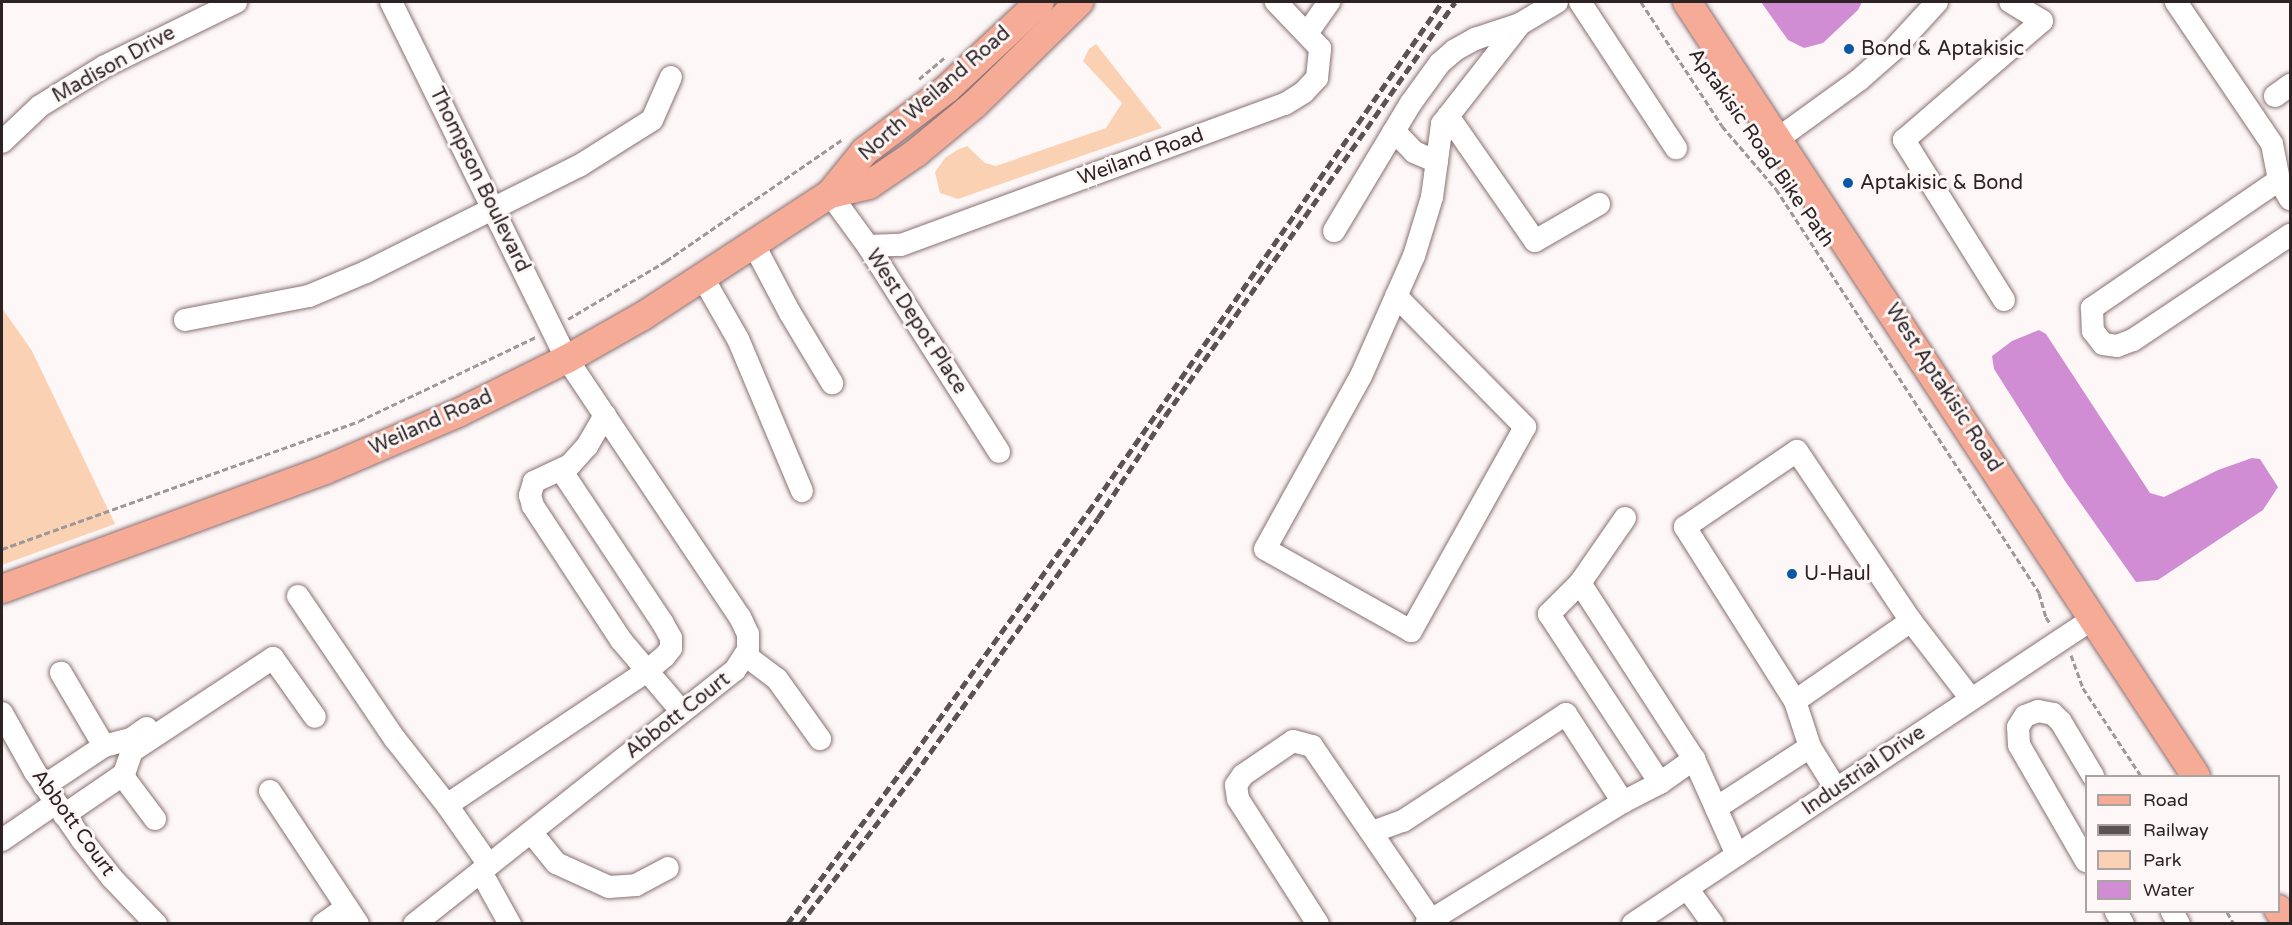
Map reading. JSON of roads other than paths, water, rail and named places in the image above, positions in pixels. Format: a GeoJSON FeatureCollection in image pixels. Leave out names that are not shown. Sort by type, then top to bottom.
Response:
{"type":"FeatureCollection","features":[{"type":"Feature","properties":{"kind":"main road","name":"North Weiland Road"},"geometry":{"type":"LineString","coordinates":[[830,194],[865,151],[947,88],[1040,2]]}},
{"type":"Feature","properties":{"kind":"main road","name":"North Weiland Road"},"geometry":{"type":"LineString","coordinates":[[830,194],[869,185],[916,153],[975,104],[1079,2]]}},
{"type":"Feature","properties":{"kind":"main road","name":"West Aptakisic Road"},"geometry":{"type":"LineString","coordinates":[[1687,2],[1779,138],[2195,775]]}},
{"type":"Feature","properties":{"kind":"main road","name":"Weiland Road"},"geometry":{"type":"LineString","coordinates":[[2,589],[325,470],[458,414],[567,359],[703,278],[830,194]]}},
{"type":"Feature","properties":{"kind":"street","name":"Madison Drive"},"geometry":{"type":"LineString","coordinates":[[2,142],[40,106],[105,66],[236,2]]}},
{"type":"Feature","properties":{"kind":"street","name":"Thompson Boulevard"},"geometry":{"type":"LineString","coordinates":[[391,2],[567,359]]}},
{"type":"Feature","properties":{"kind":"street","name":"Weiland Road"},"geometry":{"type":"LineString","coordinates":[[867,246],[901,245],[1285,104],[1304,92],[1317,78],[1320,48],[1308,32],[1276,2]]}},
{"type":"Feature","properties":{"kind":"street"},"geometry":{"type":"LineString","coordinates":[[1308,32],[1329,2]]}},
{"type":"Feature","properties":{"kind":"street"},"geometry":{"type":"LineString","coordinates":[[1334,231],[1394,132],[1440,63],[1455,50],[1475,39],[1520,24],[1557,2]]}},
{"type":"Feature","properties":{"kind":"street"},"geometry":{"type":"LineString","coordinates":[[1580,2],[1676,148]]}},
{"type":"Feature","properties":{"kind":"street"},"geometry":{"type":"LineString","coordinates":[[1779,138],[1859,80],[1893,50],[1937,2]]}},
{"type":"Feature","properties":{"kind":"street"},"geometry":{"type":"LineString","coordinates":[[2004,300],[1904,140],[2042,21],[2010,2]]}},
{"type":"Feature","properties":{"kind":"street"},"geometry":{"type":"LineString","coordinates":[[2176,2],[2272,144],[2285,190],[2092,308],[2093,331],[2103,344],[2117,346],[2133,340],[2290,235]]}},
{"type":"Feature","properties":{"kind":"street"},"geometry":{"type":"LineString","coordinates":[[1396,296],[1525,427],[1412,631],[1264,549],[1361,376],[1413,256],[1432,197],[1442,124],[1520,24]]}},
{"type":"Feature","properties":{"kind":"street"},"geometry":{"type":"LineString","coordinates":[[185,320],[309,296],[366,272],[494,209],[579,166],[652,120],[671,77]]}},
{"type":"Feature","properties":{"kind":"street"},"geometry":{"type":"LineString","coordinates":[[1448,116],[1535,241],[1599,204]]}},
{"type":"Feature","properties":{"kind":"street"},"geometry":{"type":"LineString","coordinates":[[1394,132],[1414,152],[1437,162]]}},
{"type":"Feature","properties":{"kind":"street","name":"West Depot Place"},"geometry":{"type":"LineString","coordinates":[[830,194],[867,246],[999,452]]}},
{"type":"Feature","properties":{"kind":"street"},"geometry":{"type":"LineString","coordinates":[[754,245],[790,313],[832,383]]}},
{"type":"Feature","properties":{"kind":"street"},"geometry":{"type":"LineString","coordinates":[[703,278],[738,339],[802,491]]}},
{"type":"Feature","properties":{"kind":"street","name":"Abbott Court"},"geometry":{"type":"LineString","coordinates":[[416,924],[735,670],[748,650],[748,634],[740,617],[567,359]]}},
{"type":"Feature","properties":{"kind":"street"},"geometry":{"type":"LineString","coordinates":[[605,415],[586,446],[570,465],[534,482],[530,495],[533,506],[621,640],[682,712]]}},
{"type":"Feature","properties":{"kind":"street"},"geometry":{"type":"LineString","coordinates":[[1836,789],[1810,747],[1795,701],[1685,527],[1797,451],[1911,621],[1971,699]]}},
{"type":"Feature","properties":{"kind":"street"},"geometry":{"type":"LineString","coordinates":[[447,805],[647,671],[665,656],[670,648],[671,638],[561,470]]}},
{"type":"Feature","properties":{"kind":"street"},"geometry":{"type":"LineString","coordinates":[[1625,518],[1580,583],[1549,614],[1660,783]]}},
{"type":"Feature","properties":{"kind":"street"},"geometry":{"type":"LineString","coordinates":[[1580,583],[1694,759],[1737,855]]}},
{"type":"Feature","properties":{"kind":"street"},"geometry":{"type":"LineString","coordinates":[[298,596],[395,739],[447,805],[485,869],[510,924]]}},
{"type":"Feature","properties":{"kind":"street","name":"Industrial Drive"},"geometry":{"type":"LineString","coordinates":[[1633,924],[2094,618]]}},
{"type":"Feature","properties":{"kind":"street"},"geometry":{"type":"LineString","coordinates":[[1795,701],[1911,621]]}},
{"type":"Feature","properties":{"kind":"street"},"geometry":{"type":"LineString","coordinates":[[2,840],[55,801],[104,746],[131,739],[269,644]]}},
{"type":"Feature","properties":{"kind":"street"},"geometry":{"type":"LineString","coordinates":[[745,655],[777,679],[820,739]]}},
{"type":"Feature","properties":{"kind":"street"},"geometry":{"type":"LineString","coordinates":[[55,801],[122,775],[132,751],[273,658],[315,717]]}},
{"type":"Feature","properties":{"kind":"street"},"geometry":{"type":"LineString","coordinates":[[61,673],[104,746]]}},
{"type":"Feature","properties":{"kind":"street"},"geometry":{"type":"LineString","coordinates":[[2085,859],[2019,745],[2018,727],[2025,716],[2038,711],[2053,714],[2061,722],[2092,775]]}},
{"type":"Feature","properties":{"kind":"street","name":"Abbott Court"},"geometry":{"type":"LineString","coordinates":[[2,713],[55,801],[112,878],[156,924]]}},
{"type":"Feature","properties":{"kind":"street"},"geometry":{"type":"LineString","coordinates":[[1372,832],[1403,821],[1566,714],[1623,802]]}},
{"type":"Feature","properties":{"kind":"street"},"geometry":{"type":"LineString","coordinates":[[1318,924],[1238,799],[1236,785],[1243,775],[1293,741],[1312,746],[1372,832],[1428,922],[1623,802],[1660,783],[1694,759]]}},
{"type":"Feature","properties":{"kind":"street"},"geometry":{"type":"LineString","coordinates":[[1716,808],[1810,747]]}},
{"type":"Feature","properties":{"kind":"street"},"geometry":{"type":"LineString","coordinates":[[122,775],[155,819]]}},
{"type":"Feature","properties":{"kind":"street"},"geometry":{"type":"LineString","coordinates":[[270,791],[352,915],[323,924]]}},
{"type":"Feature","properties":{"kind":"street"},"geometry":{"type":"LineString","coordinates":[[531,832],[556,863],[609,887],[636,885],[668,868]]}},
{"type":"Feature","properties":{"kind":"street"},"geometry":{"type":"LineString","coordinates":[[1687,888],[1713,924]]}},
{"type":"Feature","properties":{"kind":"water"},"geometry":{"type":"Polygon","coordinates":[[[1761,2],[1862,2],[1858,10],[1823,43],[1804,48],[1788,40],[1761,2]]]}},
{"type":"Feature","properties":{"kind":"water"},"geometry":{"type":"Polygon","coordinates":[[[2039,330],[2046,334],[2150,493],[2164,497],[2218,470],[2252,458],[2260,459],[2278,487],[2263,510],[2158,580],[2136,582],[2065,481],[1994,369],[1992,356],[2012,341],[2039,330]]]}},
{"type":"Feature","properties":{"kind":"railway"},"geometry":{"type":"LineString","coordinates":[[787,924],[906,765],[1088,512],[1442,2]]}},
{"type":"Feature","properties":{"kind":"railway"},"geometry":{"type":"LineString","coordinates":[[800,924],[914,775],[1098,518],[1165,416],[1455,2]]}},
{"type":"Feature","properties":{"kind":"place","name":"Bond & Aptakisic"},"geometry":{"type":"Point","coordinates":[1849,49]}},
{"type":"Feature","properties":{"kind":"place","name":"Aptakisic & Bond"},"geometry":{"type":"Point","coordinates":[1848,183]}},
{"type":"Feature","properties":{"kind":"place","name":"U-Haul"},"geometry":{"type":"Point","coordinates":[1792,574]}}]}
